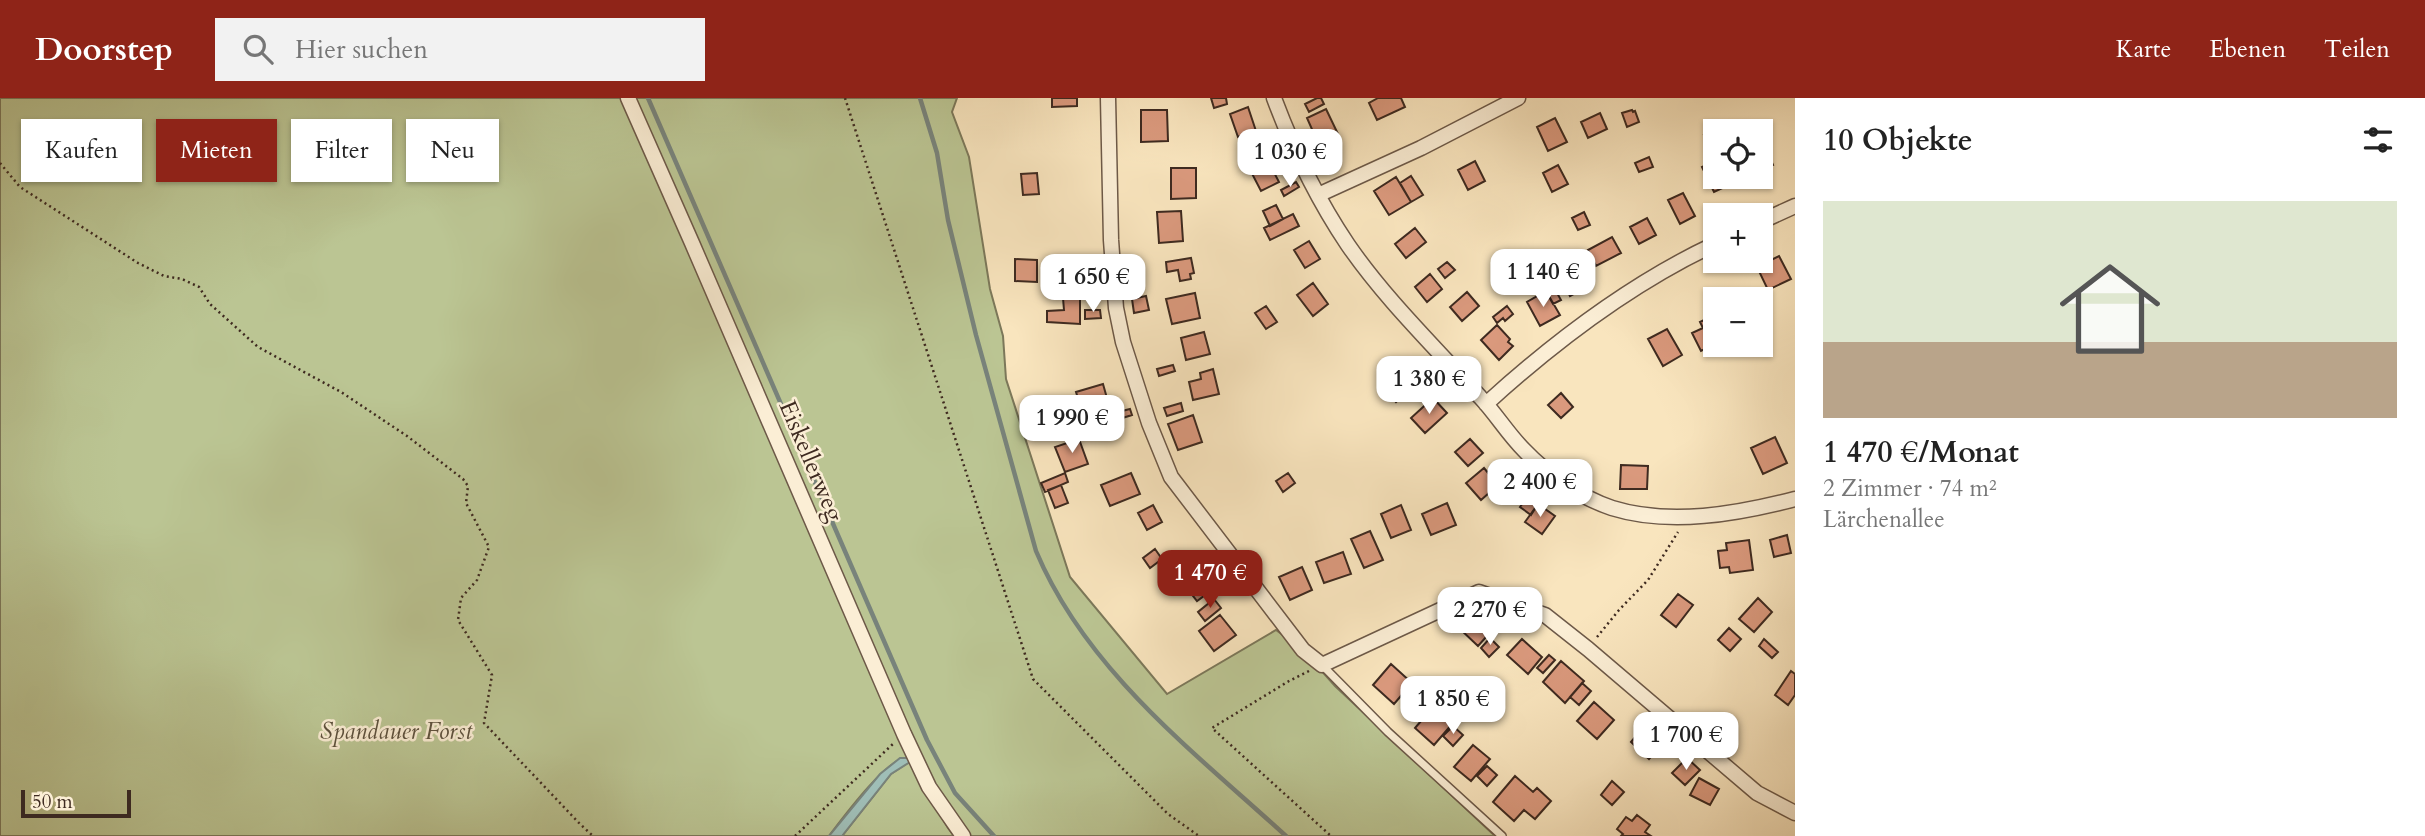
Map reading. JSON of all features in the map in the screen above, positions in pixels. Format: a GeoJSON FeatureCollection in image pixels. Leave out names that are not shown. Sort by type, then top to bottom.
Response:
{"type":"FeatureCollection","features":[{"type":"Feature","properties":{"kind":"street","name":"Eiskellerweg"},"geometry":{"type":"LineString","coordinates":[[628,98],[904,734],[929,787],[963,836]]}},
{"type":"Feature","properties":{"kind":"street"},"geometry":{"type":"LineString","coordinates":[[1108,98],[1111,240],[1116,308],[1123,342],[1158,449],[1171,477],[1303,650],[1322,665],[1479,592],[1545,615],[1757,793],[1795,813]]}},
{"type":"Feature","properties":{"kind":"street"},"geometry":{"type":"LineString","coordinates":[[1275,98],[1296,152],[1348,245],[1387,294],[1486,404],[1523,450],[1554,477],[1612,508],[1646,515],[1687,517],[1719,514],[1795,499]]}},
{"type":"Feature","properties":{"kind":"street"},"geometry":{"type":"LineString","coordinates":[[1318,195],[1421,148],[1518,98]]}},
{"type":"Feature","properties":{"kind":"street"},"geometry":{"type":"LineString","coordinates":[[1773,216],[1795,206]]}},
{"type":"Feature","properties":{"kind":"street"},"geometry":{"type":"LineString","coordinates":[[1486,404],[1594,317],[1674,263],[1703,250]]}},
{"type":"Feature","properties":{"kind":"lane"},"geometry":{"type":"LineString","coordinates":[[1322,665],[1388,732],[1502,836]]}},
{"type":"Feature","properties":{"kind":"path"},"geometry":{"type":"LineString","coordinates":[[845,98],[1033,679],[1168,814],[1199,836]]}},
{"type":"Feature","properties":{"kind":"path"},"geometry":{"type":"LineString","coordinates":[[0,163],[20,187],[138,263],[164,276],[182,279],[199,287],[211,304],[258,347],[341,392],[407,436],[463,479],[468,486],[466,503],[489,547],[477,580],[461,598],[458,620],[492,676],[484,723],[593,836]]}},
{"type":"Feature","properties":{"kind":"path"},"geometry":{"type":"LineString","coordinates":[[1588,649],[1619,610],[1648,580],[1687,517]]}},
{"type":"Feature","properties":{"kind":"path"},"geometry":{"type":"LineString","coordinates":[[1322,665],[1289,681],[1212,728],[1331,836]]}},
{"type":"Feature","properties":{"kind":"path"},"geometry":{"type":"LineString","coordinates":[[795,836],[904,734]]}},
{"type":"Feature","properties":{"kind":"green space","name":"Spandauer Forst"},"geometry":{"type":"Polygon","coordinates":[[[0,98],[957,98],[952,112],[969,157],[990,289],[1003,336],[1006,379],[1070,577],[1167,694],[1276,630],[1303,650],[1335,686],[1495,836],[967,836],[917,775],[954,836],[842,836],[891,774],[909,762],[906,758],[877,778],[829,836],[0,836],[0,98]]]}},
{"type":"Feature","properties":{"kind":"water"},"geometry":{"type":"Polygon","coordinates":[[[900,758],[907,758],[910,762],[891,774],[842,836],[829,836],[880,774],[900,758]]]}},
{"type":"Feature","properties":{"kind":"building"},"geometry":{"type":"Polygon","coordinates":[[[1052,98],[1077,98],[1077,106],[1052,107],[1052,98]]]}},
{"type":"Feature","properties":{"kind":"building"},"geometry":{"type":"Polygon","coordinates":[[[1211,98],[1226,98],[1227,104],[1214,108],[1211,98]]]}},
{"type":"Feature","properties":{"kind":"building"},"geometry":{"type":"Polygon","coordinates":[[[1321,98],[1324,104],[1309,112],[1305,104],[1321,98]]]}},
{"type":"Feature","properties":{"kind":"building"},"geometry":{"type":"Polygon","coordinates":[[[1378,98],[1401,98],[1405,107],[1377,120],[1369,103],[1378,98]]]}},
{"type":"Feature","properties":{"kind":"building"},"geometry":{"type":"Polygon","coordinates":[[[1248,107],[1256,131],[1238,137],[1230,114],[1248,107]]]}},
{"type":"Feature","properties":{"kind":"building"},"geometry":{"type":"Polygon","coordinates":[[[1326,109],[1338,134],[1318,143],[1307,118],[1326,109]]]}},
{"type":"Feature","properties":{"kind":"building"},"geometry":{"type":"Polygon","coordinates":[[[1141,110],[1167,110],[1168,141],[1141,142],[1141,110]]]}},
{"type":"Feature","properties":{"kind":"building"},"geometry":{"type":"Polygon","coordinates":[[[1632,110],[1639,122],[1627,127],[1622,113],[1632,110]]]}},
{"type":"Feature","properties":{"kind":"building"},"geometry":{"type":"Polygon","coordinates":[[[1600,113],[1607,129],[1588,138],[1581,122],[1600,113]]]}},
{"type":"Feature","properties":{"kind":"building"},"geometry":{"type":"Polygon","coordinates":[[[1555,118],[1567,142],[1548,151],[1537,127],[1555,118]]]}},
{"type":"Feature","properties":{"kind":"building"},"geometry":{"type":"Polygon","coordinates":[[[1264,153],[1279,182],[1261,191],[1246,162],[1264,153]]]}},
{"type":"Feature","properties":{"kind":"building"},"geometry":{"type":"Polygon","coordinates":[[[1649,157],[1653,167],[1639,172],[1635,163],[1649,157]]]}},
{"type":"Feature","properties":{"kind":"building"},"geometry":{"type":"Polygon","coordinates":[[[1475,161],[1485,181],[1468,190],[1458,170],[1475,161]]]}},
{"type":"Feature","properties":{"kind":"building"},"geometry":{"type":"Polygon","coordinates":[[[1558,165],[1568,184],[1552,192],[1543,173],[1558,165]]]}},
{"type":"Feature","properties":{"kind":"building"},"geometry":{"type":"Polygon","coordinates":[[[1171,168],[1196,168],[1196,198],[1171,199],[1171,168]]]}},
{"type":"Feature","properties":{"kind":"building"},"geometry":{"type":"Polygon","coordinates":[[[1037,173],[1039,194],[1023,195],[1021,174],[1037,173]]]}},
{"type":"Feature","properties":{"kind":"building"},"geometry":{"type":"Polygon","coordinates":[[[1411,176],[1423,195],[1411,202],[1400,183],[1411,176]]]}},
{"type":"Feature","properties":{"kind":"building"},"geometry":{"type":"Polygon","coordinates":[[[1396,177],[1411,202],[1389,215],[1374,191],[1396,177]]]}},
{"type":"Feature","properties":{"kind":"building"},"geometry":{"type":"Polygon","coordinates":[[[1296,182],[1299,187],[1284,196],[1281,190],[1296,182]]]}},
{"type":"Feature","properties":{"kind":"building"},"geometry":{"type":"Polygon","coordinates":[[[1683,193],[1695,216],[1680,224],[1668,200],[1683,193]]]}},
{"type":"Feature","properties":{"kind":"building"},"geometry":{"type":"Polygon","coordinates":[[[1276,205],[1283,219],[1270,226],[1263,211],[1276,205]]]}},
{"type":"Feature","properties":{"kind":"building"},"geometry":{"type":"Polygon","coordinates":[[[1181,211],[1183,241],[1159,243],[1157,212],[1181,211]]]}},
{"type":"Feature","properties":{"kind":"building"},"geometry":{"type":"Polygon","coordinates":[[[1584,212],[1590,225],[1578,230],[1572,218],[1584,212]]]}},
{"type":"Feature","properties":{"kind":"building"},"geometry":{"type":"Polygon","coordinates":[[[1293,214],[1299,226],[1270,240],[1264,228],[1293,214]]]}},
{"type":"Feature","properties":{"kind":"building"},"geometry":{"type":"Polygon","coordinates":[[[1647,218],[1656,235],[1639,244],[1630,227],[1647,218]]]}},
{"type":"Feature","properties":{"kind":"building"},"geometry":{"type":"Polygon","coordinates":[[[1415,228],[1426,242],[1406,258],[1395,244],[1415,228]]]}},
{"type":"Feature","properties":{"kind":"building"},"geometry":{"type":"Polygon","coordinates":[[[1612,237],[1621,253],[1596,266],[1588,250],[1612,237]]]}},
{"type":"Feature","properties":{"kind":"building"},"geometry":{"type":"Polygon","coordinates":[[[1309,241],[1320,259],[1305,268],[1294,250],[1309,241]]]}},
{"type":"Feature","properties":{"kind":"building"},"geometry":{"type":"Polygon","coordinates":[[[1779,256],[1791,279],[1773,288],[1767,287],[1760,273],[1773,273],[1773,259],[1779,256]]]}},
{"type":"Feature","properties":{"kind":"building"},"geometry":{"type":"Polygon","coordinates":[[[1191,258],[1194,273],[1190,274],[1191,279],[1180,281],[1178,270],[1167,272],[1166,262],[1191,258]]]}},
{"type":"Feature","properties":{"kind":"building"},"geometry":{"type":"Polygon","coordinates":[[[1015,259],[1037,260],[1037,282],[1015,281],[1015,259]]]}},
{"type":"Feature","properties":{"kind":"building"},"geometry":{"type":"Polygon","coordinates":[[[1447,262],[1455,270],[1445,278],[1438,269],[1447,262]]]}},
{"type":"Feature","properties":{"kind":"building"},"geometry":{"type":"Polygon","coordinates":[[[1576,267],[1586,287],[1570,296],[1560,276],[1576,267]]]}},
{"type":"Feature","properties":{"kind":"building"},"geometry":{"type":"Polygon","coordinates":[[[1430,274],[1442,289],[1427,302],[1415,287],[1430,274]]]}},
{"type":"Feature","properties":{"kind":"building"},"geometry":{"type":"Polygon","coordinates":[[[1313,283],[1328,304],[1313,316],[1297,295],[1313,283]]]}},
{"type":"Feature","properties":{"kind":"building"},"geometry":{"type":"Polygon","coordinates":[[[1552,284],[1561,300],[1553,304],[1544,288],[1552,284]]]}},
{"type":"Feature","properties":{"kind":"building"},"geometry":{"type":"Polygon","coordinates":[[[1546,291],[1560,315],[1540,326],[1527,302],[1546,291]]]}},
{"type":"Feature","properties":{"kind":"building"},"geometry":{"type":"Polygon","coordinates":[[[1467,292],[1479,306],[1462,321],[1450,307],[1467,292]]]}},
{"type":"Feature","properties":{"kind":"building"},"geometry":{"type":"Polygon","coordinates":[[[1195,293],[1200,318],[1172,324],[1166,299],[1195,293]]]}},
{"type":"Feature","properties":{"kind":"building"},"geometry":{"type":"Polygon","coordinates":[[[1146,296],[1149,310],[1134,313],[1132,299],[1146,296]]]}},
{"type":"Feature","properties":{"kind":"building"},"geometry":{"type":"Polygon","coordinates":[[[1080,297],[1080,324],[1047,322],[1047,311],[1064,310],[1063,298],[1080,297]]]}},
{"type":"Feature","properties":{"kind":"building"},"geometry":{"type":"Polygon","coordinates":[[[1266,306],[1277,322],[1266,329],[1255,313],[1266,306]]]}},
{"type":"Feature","properties":{"kind":"building"},"geometry":{"type":"Polygon","coordinates":[[[1507,306],[1513,314],[1505,321],[1503,318],[1497,323],[1493,317],[1507,306]]]}},
{"type":"Feature","properties":{"kind":"building"},"geometry":{"type":"Polygon","coordinates":[[[1085,310],[1100,310],[1101,318],[1085,319],[1085,310]]]}},
{"type":"Feature","properties":{"kind":"building"},"geometry":{"type":"Polygon","coordinates":[[[1497,325],[1513,346],[1499,360],[1481,340],[1497,325]]]}},
{"type":"Feature","properties":{"kind":"building"},"geometry":{"type":"Polygon","coordinates":[[[1703,328],[1703,350],[1701,351],[1692,333],[1703,328]]]}},
{"type":"Feature","properties":{"kind":"building"},"geometry":{"type":"Polygon","coordinates":[[[1667,329],[1682,355],[1663,366],[1648,339],[1667,329]]]}},
{"type":"Feature","properties":{"kind":"building"},"geometry":{"type":"Polygon","coordinates":[[[1204,332],[1210,354],[1186,360],[1181,338],[1204,332]]]}},
{"type":"Feature","properties":{"kind":"building"},"geometry":{"type":"Polygon","coordinates":[[[1403,361],[1420,379],[1396,402],[1379,384],[1403,361]]]}},
{"type":"Feature","properties":{"kind":"building"},"geometry":{"type":"Polygon","coordinates":[[[1173,365],[1175,371],[1159,376],[1157,369],[1173,365]]]}},
{"type":"Feature","properties":{"kind":"building"},"geometry":{"type":"Polygon","coordinates":[[[1213,369],[1219,394],[1193,400],[1189,382],[1201,379],[1200,373],[1213,369]]]}},
{"type":"Feature","properties":{"kind":"building"},"geometry":{"type":"Polygon","coordinates":[[[1103,384],[1112,416],[1086,424],[1076,392],[1103,384]]]}},
{"type":"Feature","properties":{"kind":"building"},"geometry":{"type":"Polygon","coordinates":[[[1561,393],[1573,407],[1561,418],[1548,405],[1561,393]]]}},
{"type":"Feature","properties":{"kind":"building"},"geometry":{"type":"Polygon","coordinates":[[[1433,398],[1447,413],[1425,433],[1411,418],[1433,398]]]}},
{"type":"Feature","properties":{"kind":"building"},"geometry":{"type":"Polygon","coordinates":[[[1181,403],[1183,411],[1167,416],[1164,408],[1181,403]]]}},
{"type":"Feature","properties":{"kind":"building"},"geometry":{"type":"Polygon","coordinates":[[[1130,409],[1132,415],[1116,420],[1114,413],[1130,409]]]}},
{"type":"Feature","properties":{"kind":"building"},"geometry":{"type":"Polygon","coordinates":[[[1193,415],[1202,442],[1178,450],[1168,424],[1193,415]]]}},
{"type":"Feature","properties":{"kind":"building"},"geometry":{"type":"Polygon","coordinates":[[[1775,437],[1787,463],[1763,474],[1751,448],[1775,437]]]}},
{"type":"Feature","properties":{"kind":"building"},"geometry":{"type":"Polygon","coordinates":[[[1079,439],[1088,464],[1065,472],[1055,447],[1079,439]]]}},
{"type":"Feature","properties":{"kind":"building"},"geometry":{"type":"Polygon","coordinates":[[[1470,439],[1483,453],[1468,466],[1455,452],[1470,439]]]}},
{"type":"Feature","properties":{"kind":"building"},"geometry":{"type":"Polygon","coordinates":[[[1621,465],[1648,466],[1647,489],[1620,489],[1621,465]]]}},
{"type":"Feature","properties":{"kind":"building"},"geometry":{"type":"Polygon","coordinates":[[[1484,468],[1498,485],[1481,500],[1466,483],[1484,468]]]}},
{"type":"Feature","properties":{"kind":"building"},"geometry":{"type":"Polygon","coordinates":[[[1065,473],[1068,482],[1045,492],[1041,483],[1065,473]]]}},
{"type":"Feature","properties":{"kind":"building"},"geometry":{"type":"Polygon","coordinates":[[[1131,473],[1140,494],[1110,506],[1101,485],[1131,473]]]}},
{"type":"Feature","properties":{"kind":"building"},"geometry":{"type":"Polygon","coordinates":[[[1288,473],[1295,483],[1283,492],[1276,481],[1288,473]]]}},
{"type":"Feature","properties":{"kind":"building"},"geometry":{"type":"Polygon","coordinates":[[[1061,485],[1068,503],[1055,508],[1048,490],[1061,485]]]}},
{"type":"Feature","properties":{"kind":"building"},"geometry":{"type":"Polygon","coordinates":[[[1531,492],[1541,499],[1531,515],[1520,507],[1531,492]]]}},
{"type":"Feature","properties":{"kind":"building"},"geometry":{"type":"Polygon","coordinates":[[[1447,503],[1456,525],[1431,535],[1422,514],[1447,503]]]}},
{"type":"Feature","properties":{"kind":"building"},"geometry":{"type":"Polygon","coordinates":[[[1538,504],[1555,516],[1542,534],[1525,522],[1538,504]]]}},
{"type":"Feature","properties":{"kind":"building"},"geometry":{"type":"Polygon","coordinates":[[[1153,505],[1162,522],[1147,530],[1138,513],[1153,505]]]}},
{"type":"Feature","properties":{"kind":"building"},"geometry":{"type":"Polygon","coordinates":[[[1401,505],[1411,530],[1391,538],[1381,514],[1401,505]]]}},
{"type":"Feature","properties":{"kind":"building"},"geometry":{"type":"Polygon","coordinates":[[[1370,531],[1383,560],[1364,568],[1351,539],[1370,531]]]}},
{"type":"Feature","properties":{"kind":"building"},"geometry":{"type":"Polygon","coordinates":[[[1787,535],[1791,553],[1774,557],[1770,540],[1787,535]]]}},
{"type":"Feature","properties":{"kind":"building"},"geometry":{"type":"Polygon","coordinates":[[[1749,540],[1753,570],[1730,573],[1729,567],[1720,568],[1718,551],[1727,550],[1726,543],[1749,540]]]}},
{"type":"Feature","properties":{"kind":"building"},"geometry":{"type":"Polygon","coordinates":[[[1155,549],[1162,559],[1150,568],[1143,558],[1155,549]]]}},
{"type":"Feature","properties":{"kind":"building"},"geometry":{"type":"Polygon","coordinates":[[[1343,552],[1351,574],[1324,583],[1316,562],[1343,552]]]}},
{"type":"Feature","properties":{"kind":"building"},"geometry":{"type":"Polygon","coordinates":[[[1302,567],[1312,590],[1290,600],[1279,577],[1302,567]]]}},
{"type":"Feature","properties":{"kind":"building"},"geometry":{"type":"Polygon","coordinates":[[[1202,568],[1216,587],[1197,601],[1183,583],[1202,568]]]}},
{"type":"Feature","properties":{"kind":"building"},"geometry":{"type":"Polygon","coordinates":[[[1678,594],[1693,605],[1676,627],[1661,615],[1678,594]]]}},
{"type":"Feature","properties":{"kind":"building"},"geometry":{"type":"Polygon","coordinates":[[[1758,598],[1772,612],[1754,632],[1739,619],[1758,598]]]}},
{"type":"Feature","properties":{"kind":"building"},"geometry":{"type":"Polygon","coordinates":[[[1214,599],[1221,608],[1205,621],[1198,612],[1214,599]]]}},
{"type":"Feature","properties":{"kind":"building"},"geometry":{"type":"Polygon","coordinates":[[[1476,610],[1495,627],[1478,646],[1460,629],[1476,610]]]}},
{"type":"Feature","properties":{"kind":"building"},"geometry":{"type":"Polygon","coordinates":[[[1220,615],[1236,635],[1214,651],[1199,631],[1220,615]]]}},
{"type":"Feature","properties":{"kind":"building"},"geometry":{"type":"Polygon","coordinates":[[[1729,628],[1741,639],[1730,651],[1718,640],[1729,628]]]}},
{"type":"Feature","properties":{"kind":"building"},"geometry":{"type":"Polygon","coordinates":[[[1490,638],[1499,647],[1489,657],[1481,648],[1490,638]]]}},
{"type":"Feature","properties":{"kind":"building"},"geometry":{"type":"Polygon","coordinates":[[[1522,639],[1542,657],[1528,674],[1507,655],[1522,639]]]}},
{"type":"Feature","properties":{"kind":"building"},"geometry":{"type":"Polygon","coordinates":[[[1764,639],[1778,652],[1772,658],[1759,646],[1764,639]]]}},
{"type":"Feature","properties":{"kind":"building"},"geometry":{"type":"Polygon","coordinates":[[[1549,655],[1555,660],[1543,673],[1537,668],[1549,655]]]}},
{"type":"Feature","properties":{"kind":"building"},"geometry":{"type":"Polygon","coordinates":[[[1561,661],[1584,681],[1565,703],[1543,682],[1561,661]]]}},
{"type":"Feature","properties":{"kind":"building"},"geometry":{"type":"Polygon","coordinates":[[[1391,664],[1412,683],[1394,704],[1373,685],[1391,664]]]}},
{"type":"Feature","properties":{"kind":"building"},"geometry":{"type":"Polygon","coordinates":[[[1791,671],[1795,674],[1795,695],[1788,705],[1775,695],[1791,671]]]}},
{"type":"Feature","properties":{"kind":"building"},"geometry":{"type":"Polygon","coordinates":[[[1582,683],[1591,691],[1579,705],[1570,697],[1582,683]]]}},
{"type":"Feature","properties":{"kind":"building"},"geometry":{"type":"Polygon","coordinates":[[[1415,685],[1425,695],[1415,706],[1405,696],[1415,685]]]}},
{"type":"Feature","properties":{"kind":"building"},"geometry":{"type":"Polygon","coordinates":[[[1594,702],[1614,720],[1597,739],[1577,721],[1594,702]]]}},
{"type":"Feature","properties":{"kind":"building"},"geometry":{"type":"Polygon","coordinates":[[[1434,706],[1453,723],[1434,745],[1415,728],[1434,706]]]}},
{"type":"Feature","properties":{"kind":"building"},"geometry":{"type":"Polygon","coordinates":[[[1647,723],[1666,740],[1649,759],[1631,742],[1647,723]]]}},
{"type":"Feature","properties":{"kind":"building"},"geometry":{"type":"Polygon","coordinates":[[[1453,726],[1463,735],[1453,746],[1443,736],[1453,726]]]}},
{"type":"Feature","properties":{"kind":"building"},"geometry":{"type":"Polygon","coordinates":[[[1473,745],[1490,759],[1471,781],[1454,767],[1473,745]]]}},
{"type":"Feature","properties":{"kind":"building"},"geometry":{"type":"Polygon","coordinates":[[[1687,758],[1700,770],[1685,785],[1672,773],[1687,758]]]}},
{"type":"Feature","properties":{"kind":"building"},"geometry":{"type":"Polygon","coordinates":[[[1487,766],[1497,775],[1487,786],[1477,776],[1487,766]]]}},
{"type":"Feature","properties":{"kind":"building"},"geometry":{"type":"Polygon","coordinates":[[[1515,776],[1533,792],[1537,788],[1551,801],[1535,819],[1524,810],[1514,821],[1493,802],[1515,776]]]}},
{"type":"Feature","properties":{"kind":"building"},"geometry":{"type":"Polygon","coordinates":[[[1699,778],[1719,789],[1710,805],[1690,795],[1699,778]]]}},
{"type":"Feature","properties":{"kind":"building"},"geometry":{"type":"Polygon","coordinates":[[[1612,781],[1624,792],[1612,805],[1601,795],[1612,781]]]}},
{"type":"Feature","properties":{"kind":"building"},"geometry":{"type":"Polygon","coordinates":[[[1637,815],[1650,825],[1645,832],[1651,836],[1621,836],[1623,834],[1617,829],[1626,817],[1632,821],[1637,815]]]}},
{"type":"Feature","properties":{"kind":"waterway"},"geometry":{"type":"LineString","coordinates":[[648,98],[927,740],[955,793],[994,836]]}},
{"type":"Feature","properties":{"kind":"waterway"},"geometry":{"type":"LineString","coordinates":[[920,98],[937,153],[948,220],[976,335],[1036,551],[1057,594],[1083,634],[1145,706],[1286,836]]}}]}
